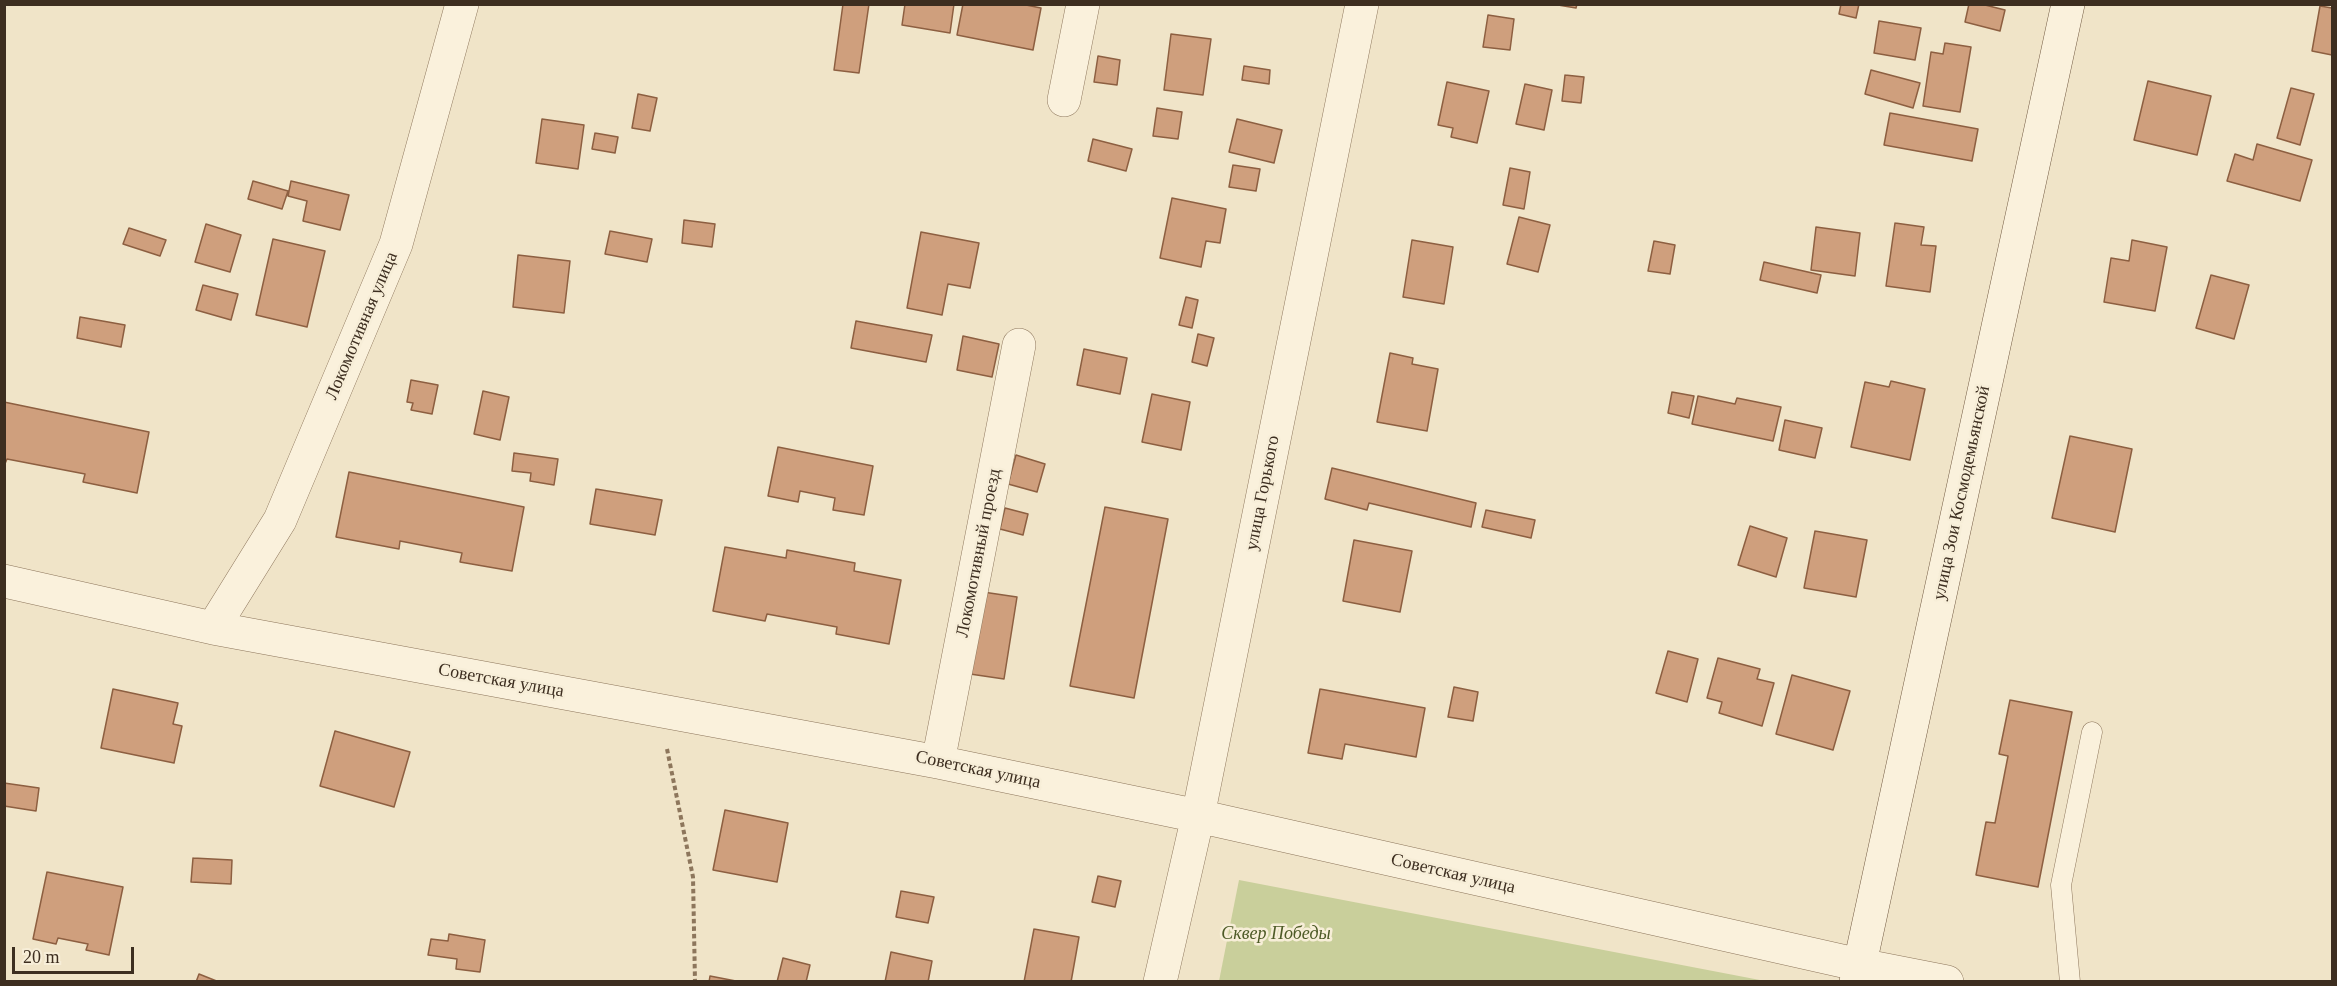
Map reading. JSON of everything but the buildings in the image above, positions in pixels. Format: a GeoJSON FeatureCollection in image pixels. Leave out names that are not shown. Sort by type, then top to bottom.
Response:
{"type":"FeatureCollection","features":[{"type":"Feature","properties":{"kind":"street","name":"Локомотивная улица"},"geometry":{"type":"LineString","coordinates":[[213,628],[280,520],[396,244],[462,4]]}},
{"type":"Feature","properties":{"kind":"street"},"geometry":{"type":"LineString","coordinates":[[1064,100],[1083,4]]}},
{"type":"Feature","properties":{"kind":"street","name":"улица Горького"},"geometry":{"type":"LineString","coordinates":[[1160,981],[1198,816],[1362,4]]}},
{"type":"Feature","properties":{"kind":"street","name":"улица Зои Космодемьянской"},"geometry":{"type":"LineString","coordinates":[[1858,973],[2068,4]]}},
{"type":"Feature","properties":{"kind":"street","name":"Локомотивный проезд"},"geometry":{"type":"LineString","coordinates":[[938,762],[1019,345]]}},
{"type":"Feature","properties":{"kind":"street","name":"Советская улица"},"geometry":{"type":"LineString","coordinates":[[4,581],[213,628],[938,762],[1198,816],[1858,973],[1947,981]]}},
{"type":"Feature","properties":{"kind":"lane"},"geometry":{"type":"LineString","coordinates":[[2070,981],[2061,885],[2092,732]]}},
{"type":"Feature","properties":{"kind":"path"},"geometry":{"type":"LineString","coordinates":[[660,710],[693,877],[694,981]]}},
{"type":"Feature","properties":{"kind":"green space","name":"Сквер Победы"},"geometry":{"type":"Polygon","coordinates":[[[1239,880],[1765,981],[1219,981],[1239,880]]]}}]}
